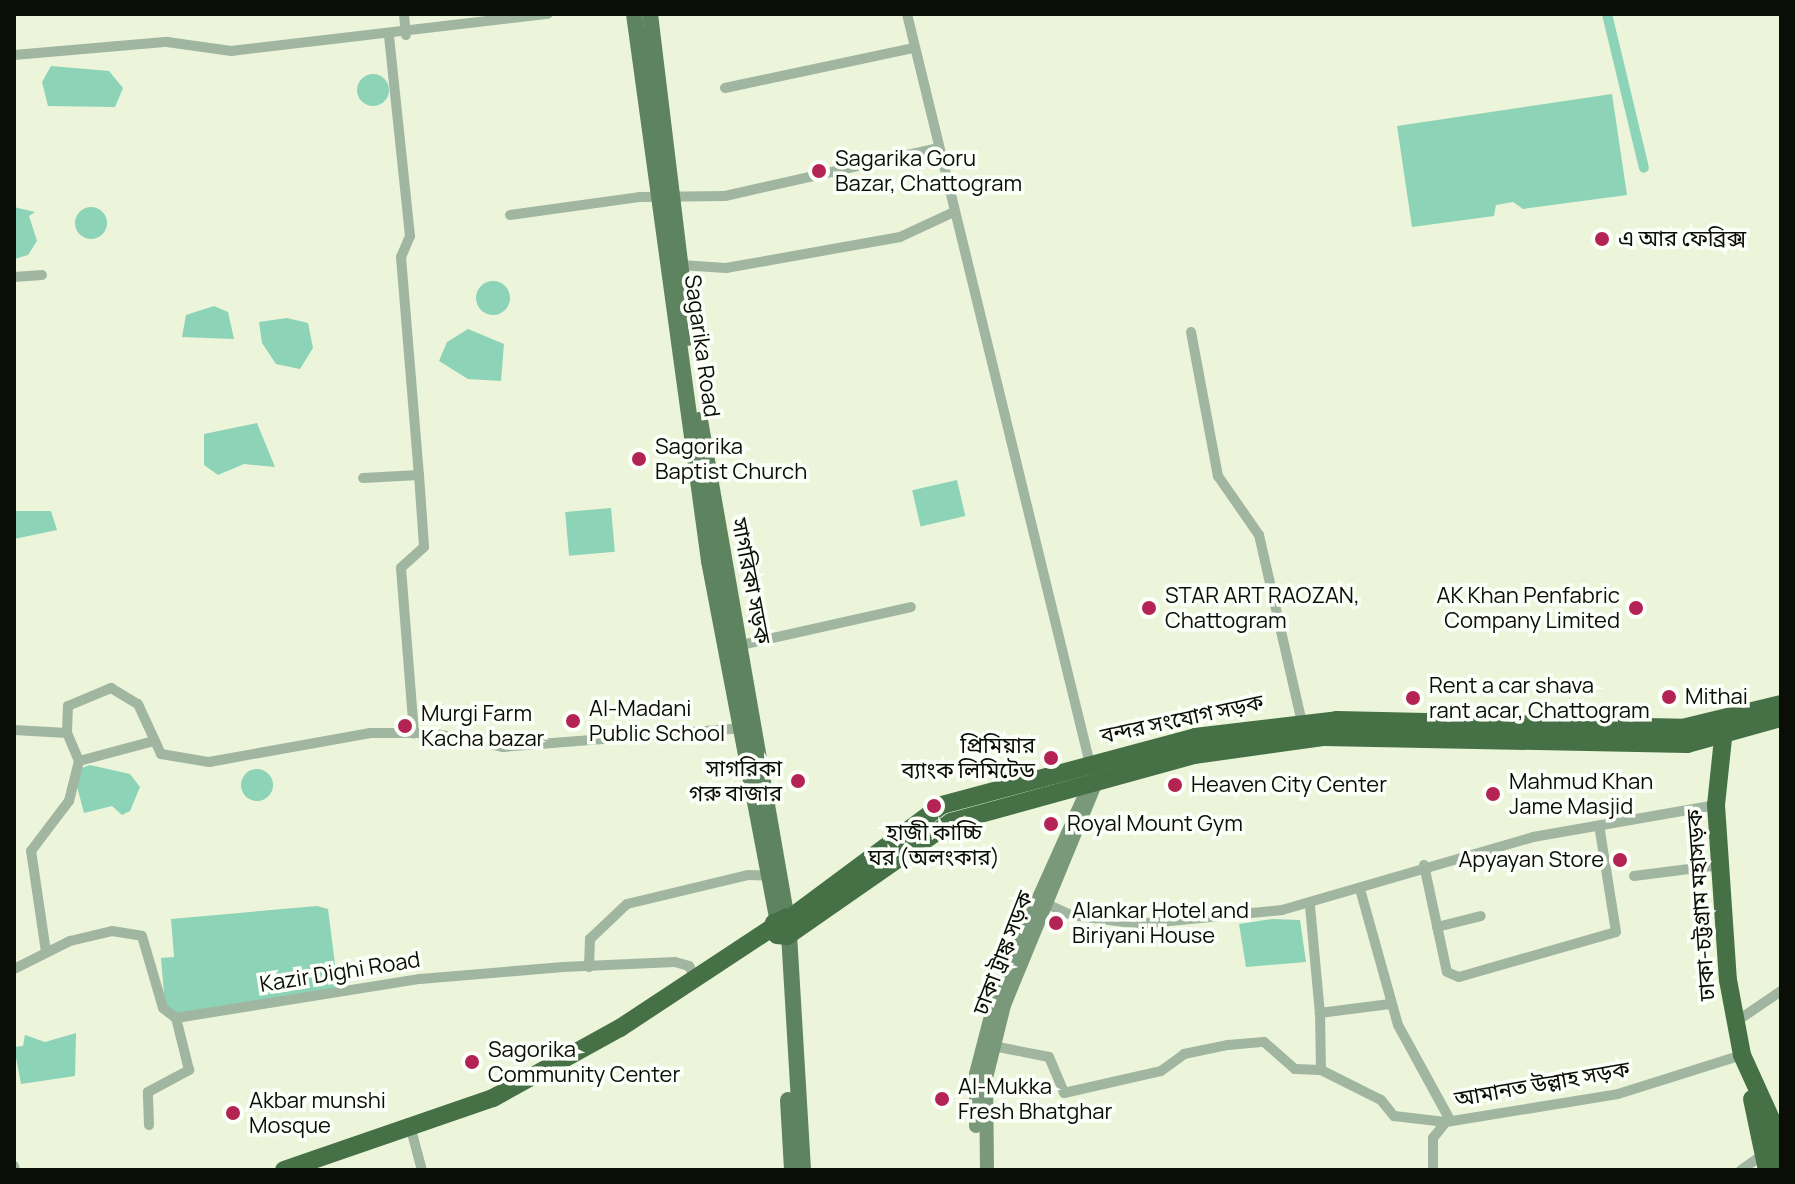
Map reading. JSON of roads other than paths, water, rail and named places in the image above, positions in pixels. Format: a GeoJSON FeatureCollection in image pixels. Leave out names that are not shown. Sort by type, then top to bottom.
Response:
{"type":"FeatureCollection","features":[{"type":"Feature","properties":{"kind":"highway"},"geometry":{"type":"LineString","coordinates":[[1724,729],[1781,704]]}},
{"type":"Feature","properties":{"kind":"highway"},"geometry":{"type":"LineString","coordinates":[[1724,729],[1781,718]]}},
{"type":"Feature","properties":{"kind":"highway","name":"বন্দর সংযোগ সড়ক"},"geometry":{"type":"LineString","coordinates":[[315,1168],[520,1093],[639,1027],[783,927],[942,805],[1302,722],[1724,729]]}},
{"type":"Feature","properties":{"kind":"highway","name":"বন্দর সংযোগ সড়ক"},"geometry":{"type":"LineString","coordinates":[[1095,771],[1311,737],[1610,746],[1724,729]]}},
{"type":"Feature","properties":{"kind":"highway","name":"ঢাকা-চট্টগ্রাম মহাসড়ক"},"geometry":{"type":"LineString","coordinates":[[1724,729],[1716,805],[1734,1023],[1767,1161]]}},
{"type":"Feature","properties":{"kind":"highway","name":"বন্দর সংযোগ সড়ক"},"geometry":{"type":"LineString","coordinates":[[284,1170],[493,1098],[783,927]]}},
{"type":"Feature","properties":{"kind":"highway","name":"ঢাকা-চট্টগ্রাম মহাসড়ক"},"geometry":{"type":"LineString","coordinates":[[1745,1062],[1776,1115],[1780,1170]]}},
{"type":"Feature","properties":{"kind":"main road","name":"Sagarika Road"},"geometry":{"type":"LineString","coordinates":[[634,14],[667,202],[717,561],[750,728]]}},
{"type":"Feature","properties":{"kind":"main road","name":"সাগরিকা সড়ক"},"geometry":{"type":"LineString","coordinates":[[650,14],[667,202],[681,265],[717,561],[741,645],[750,728],[783,927],[803,1170]]}},
{"type":"Feature","properties":{"kind":"main road","name":"ঢাকা ট্রাঙ্ক সড়ক"},"geometry":{"type":"LineString","coordinates":[[987,1170],[993,1046],[1095,771]]}},
{"type":"Feature","properties":{"kind":"main road","name":"ঢাকা ট্রাঙ্ক সড়ক"},"geometry":{"type":"LineString","coordinates":[[977,1170],[976,1074],[988,1018],[1095,771]]}},
{"type":"Feature","properties":{"kind":"main road","name":"সাগরিকা সড়ক"},"geometry":{"type":"LineString","coordinates":[[783,927],[792,1170]]}},
{"type":"Feature","properties":{"kind":"street"},"geometry":{"type":"LineString","coordinates":[[404,14],[406,35]]}},
{"type":"Feature","properties":{"kind":"street"},"geometry":{"type":"LineString","coordinates":[[14,55],[125,43],[231,51],[406,35],[548,14]]}},
{"type":"Feature","properties":{"kind":"street"},"geometry":{"type":"LineString","coordinates":[[907,14],[1095,771]]}},
{"type":"Feature","properties":{"kind":"street"},"geometry":{"type":"LineString","coordinates":[[389,36],[410,236],[401,257],[424,547],[401,568],[414,733]]}},
{"type":"Feature","properties":{"kind":"street"},"geometry":{"type":"LineString","coordinates":[[725,88],[913,48]]}},
{"type":"Feature","properties":{"kind":"street"},"geometry":{"type":"LineString","coordinates":[[510,215],[639,197],[667,202],[938,148]]}},
{"type":"Feature","properties":{"kind":"street"},"geometry":{"type":"LineString","coordinates":[[681,265],[726,268],[900,237],[954,212]]}},
{"type":"Feature","properties":{"kind":"street"},"geometry":{"type":"LineString","coordinates":[[14,277],[42,275]]}},
{"type":"Feature","properties":{"kind":"street"},"geometry":{"type":"LineString","coordinates":[[1191,332],[1218,476],[1259,535],[1302,722]]}},
{"type":"Feature","properties":{"kind":"street"},"geometry":{"type":"LineString","coordinates":[[363,478],[419,475]]}},
{"type":"Feature","properties":{"kind":"street"},"geometry":{"type":"LineString","coordinates":[[741,645],[911,607]]}},
{"type":"Feature","properties":{"kind":"street"},"geometry":{"type":"LineString","coordinates":[[46,952],[31,851],[69,801],[79,761],[67,733],[68,706],[111,688],[138,704],[161,754],[209,762],[316,739],[414,733],[503,747],[750,728]]}},
{"type":"Feature","properties":{"kind":"street"},"geometry":{"type":"LineString","coordinates":[[14,730],[67,733]]}},
{"type":"Feature","properties":{"kind":"street"},"geometry":{"type":"LineString","coordinates":[[79,761],[154,741]]}},
{"type":"Feature","properties":{"kind":"street"},"geometry":{"type":"LineString","coordinates":[[1045,903],[1071,915],[1139,924],[1310,906],[1424,865],[1599,825],[1716,805]]}},
{"type":"Feature","properties":{"kind":"street"},"geometry":{"type":"LineString","coordinates":[[1424,865],[1437,927],[1452,977],[1613,934],[1599,825]]}},
{"type":"Feature","properties":{"kind":"street"},"geometry":{"type":"LineString","coordinates":[[1634,876],[1720,865]]}},
{"type":"Feature","properties":{"kind":"street"},"geometry":{"type":"LineString","coordinates":[[589,967],[590,939],[627,904],[775,875]]}},
{"type":"Feature","properties":{"kind":"street"},"geometry":{"type":"LineString","coordinates":[[1360,889],[1390,1004],[1448,1121]]}},
{"type":"Feature","properties":{"kind":"street"},"geometry":{"type":"LineString","coordinates":[[1310,906],[1320,1013],[1321,1070]]}},
{"type":"Feature","properties":{"kind":"street"},"geometry":{"type":"LineString","coordinates":[[1437,927],[1481,916]]}},
{"type":"Feature","properties":{"kind":"street"},"geometry":{"type":"LineString","coordinates":[[14,969],[46,952],[112,931],[142,936],[163,1008],[176,1018],[189,1070],[148,1092],[149,1125]]}},
{"type":"Feature","properties":{"kind":"street","name":"Kazir Dighi Road"},"geometry":{"type":"LineString","coordinates":[[176,1018],[420,979],[675,962],[689,966],[696,979]]}},
{"type":"Feature","properties":{"kind":"street"},"geometry":{"type":"LineString","coordinates":[[1734,1023],[1781,991]]}},
{"type":"Feature","properties":{"kind":"street"},"geometry":{"type":"LineString","coordinates":[[1320,1013],[1390,1004]]}},
{"type":"Feature","properties":{"kind":"street"},"geometry":{"type":"LineString","coordinates":[[993,1046],[1046,1055],[1064,1093],[1161,1071],[1184,1054],[1264,1042],[1295,1069],[1321,1070],[1381,1100],[1394,1116],[1448,1121]]}},
{"type":"Feature","properties":{"kind":"street","name":"আমানত উল্লাহ সড়ক"},"geometry":{"type":"LineString","coordinates":[[1433,1170],[1433,1138],[1448,1121],[1618,1094],[1745,1062]]}},
{"type":"Feature","properties":{"kind":"street"},"geometry":{"type":"LineString","coordinates":[[412,1133],[422,1170]]}},
{"type":"Feature","properties":{"kind":"street"},"geometry":{"type":"LineString","coordinates":[[1741,1170],[1767,1161]]}},
{"type":"Feature","properties":{"kind":"waterway"},"geometry":{"type":"LineString","coordinates":[[1607,14],[1644,168]]}},
{"type":"Feature","properties":{"kind":"place","name":"Sagarika Goru Bazar, Chattogram"},"geometry":{"type":"Point","coordinates":[819,171]}},
{"type":"Feature","properties":{"kind":"place","name":"এ আর ফেব্রিক্স"},"geometry":{"type":"Point","coordinates":[1602,239]}},
{"type":"Feature","properties":{"kind":"place","name":"Sagorika Baptist Church"},"geometry":{"type":"Point","coordinates":[639,459]}},
{"type":"Feature","properties":{"kind":"place","name":"STAR ART RAOZAN, Chattogram"},"geometry":{"type":"Point","coordinates":[1149,608]}},
{"type":"Feature","properties":{"kind":"place","name":"AK Khan Penfabric Company Limited"},"geometry":{"type":"Point","coordinates":[1636,608]}},
{"type":"Feature","properties":{"kind":"place","name":"Mithai"},"geometry":{"type":"Point","coordinates":[1669,697]}},
{"type":"Feature","properties":{"kind":"place","name":"Rent a car shava rant acar, Chattogram"},"geometry":{"type":"Point","coordinates":[1413,698]}},
{"type":"Feature","properties":{"kind":"place","name":"Al-Madani Public School"},"geometry":{"type":"Point","coordinates":[573,721]}},
{"type":"Feature","properties":{"kind":"place","name":"Murgi Farm Kacha bazar"},"geometry":{"type":"Point","coordinates":[405,726]}},
{"type":"Feature","properties":{"kind":"place","name":"প্রিমিয়ার ব্যাংক লিমিটেড"},"geometry":{"type":"Point","coordinates":[1051,758]}},
{"type":"Feature","properties":{"kind":"place","name":"সাগরিকা গরু বাজার"},"geometry":{"type":"Point","coordinates":[798,781]}},
{"type":"Feature","properties":{"kind":"place","name":"Heaven City Center"},"geometry":{"type":"Point","coordinates":[1175,785]}},
{"type":"Feature","properties":{"kind":"place","name":"Mahmud Khan Jame Masjid"},"geometry":{"type":"Point","coordinates":[1493,794]}},
{"type":"Feature","properties":{"kind":"place","name":"হাজী কাচ্চি ঘর (অলংকার)"},"geometry":{"type":"Point","coordinates":[934,806]}},
{"type":"Feature","properties":{"kind":"place","name":"Royal Mount Gym"},"geometry":{"type":"Point","coordinates":[1051,824]}},
{"type":"Feature","properties":{"kind":"place","name":"Apyayan Store"},"geometry":{"type":"Point","coordinates":[1620,860]}},
{"type":"Feature","properties":{"kind":"place","name":"Alankar Hotel and Biriyani House"},"geometry":{"type":"Point","coordinates":[1056,923]}},
{"type":"Feature","properties":{"kind":"place","name":"Sagorika Community Center"},"geometry":{"type":"Point","coordinates":[472,1062]}},
{"type":"Feature","properties":{"kind":"place","name":"Al-Mukka Fresh Bhatghar"},"geometry":{"type":"Point","coordinates":[942,1099]}},
{"type":"Feature","properties":{"kind":"place","name":"Akbar munshi Mosque"},"geometry":{"type":"Point","coordinates":[233,1113]}}]}
